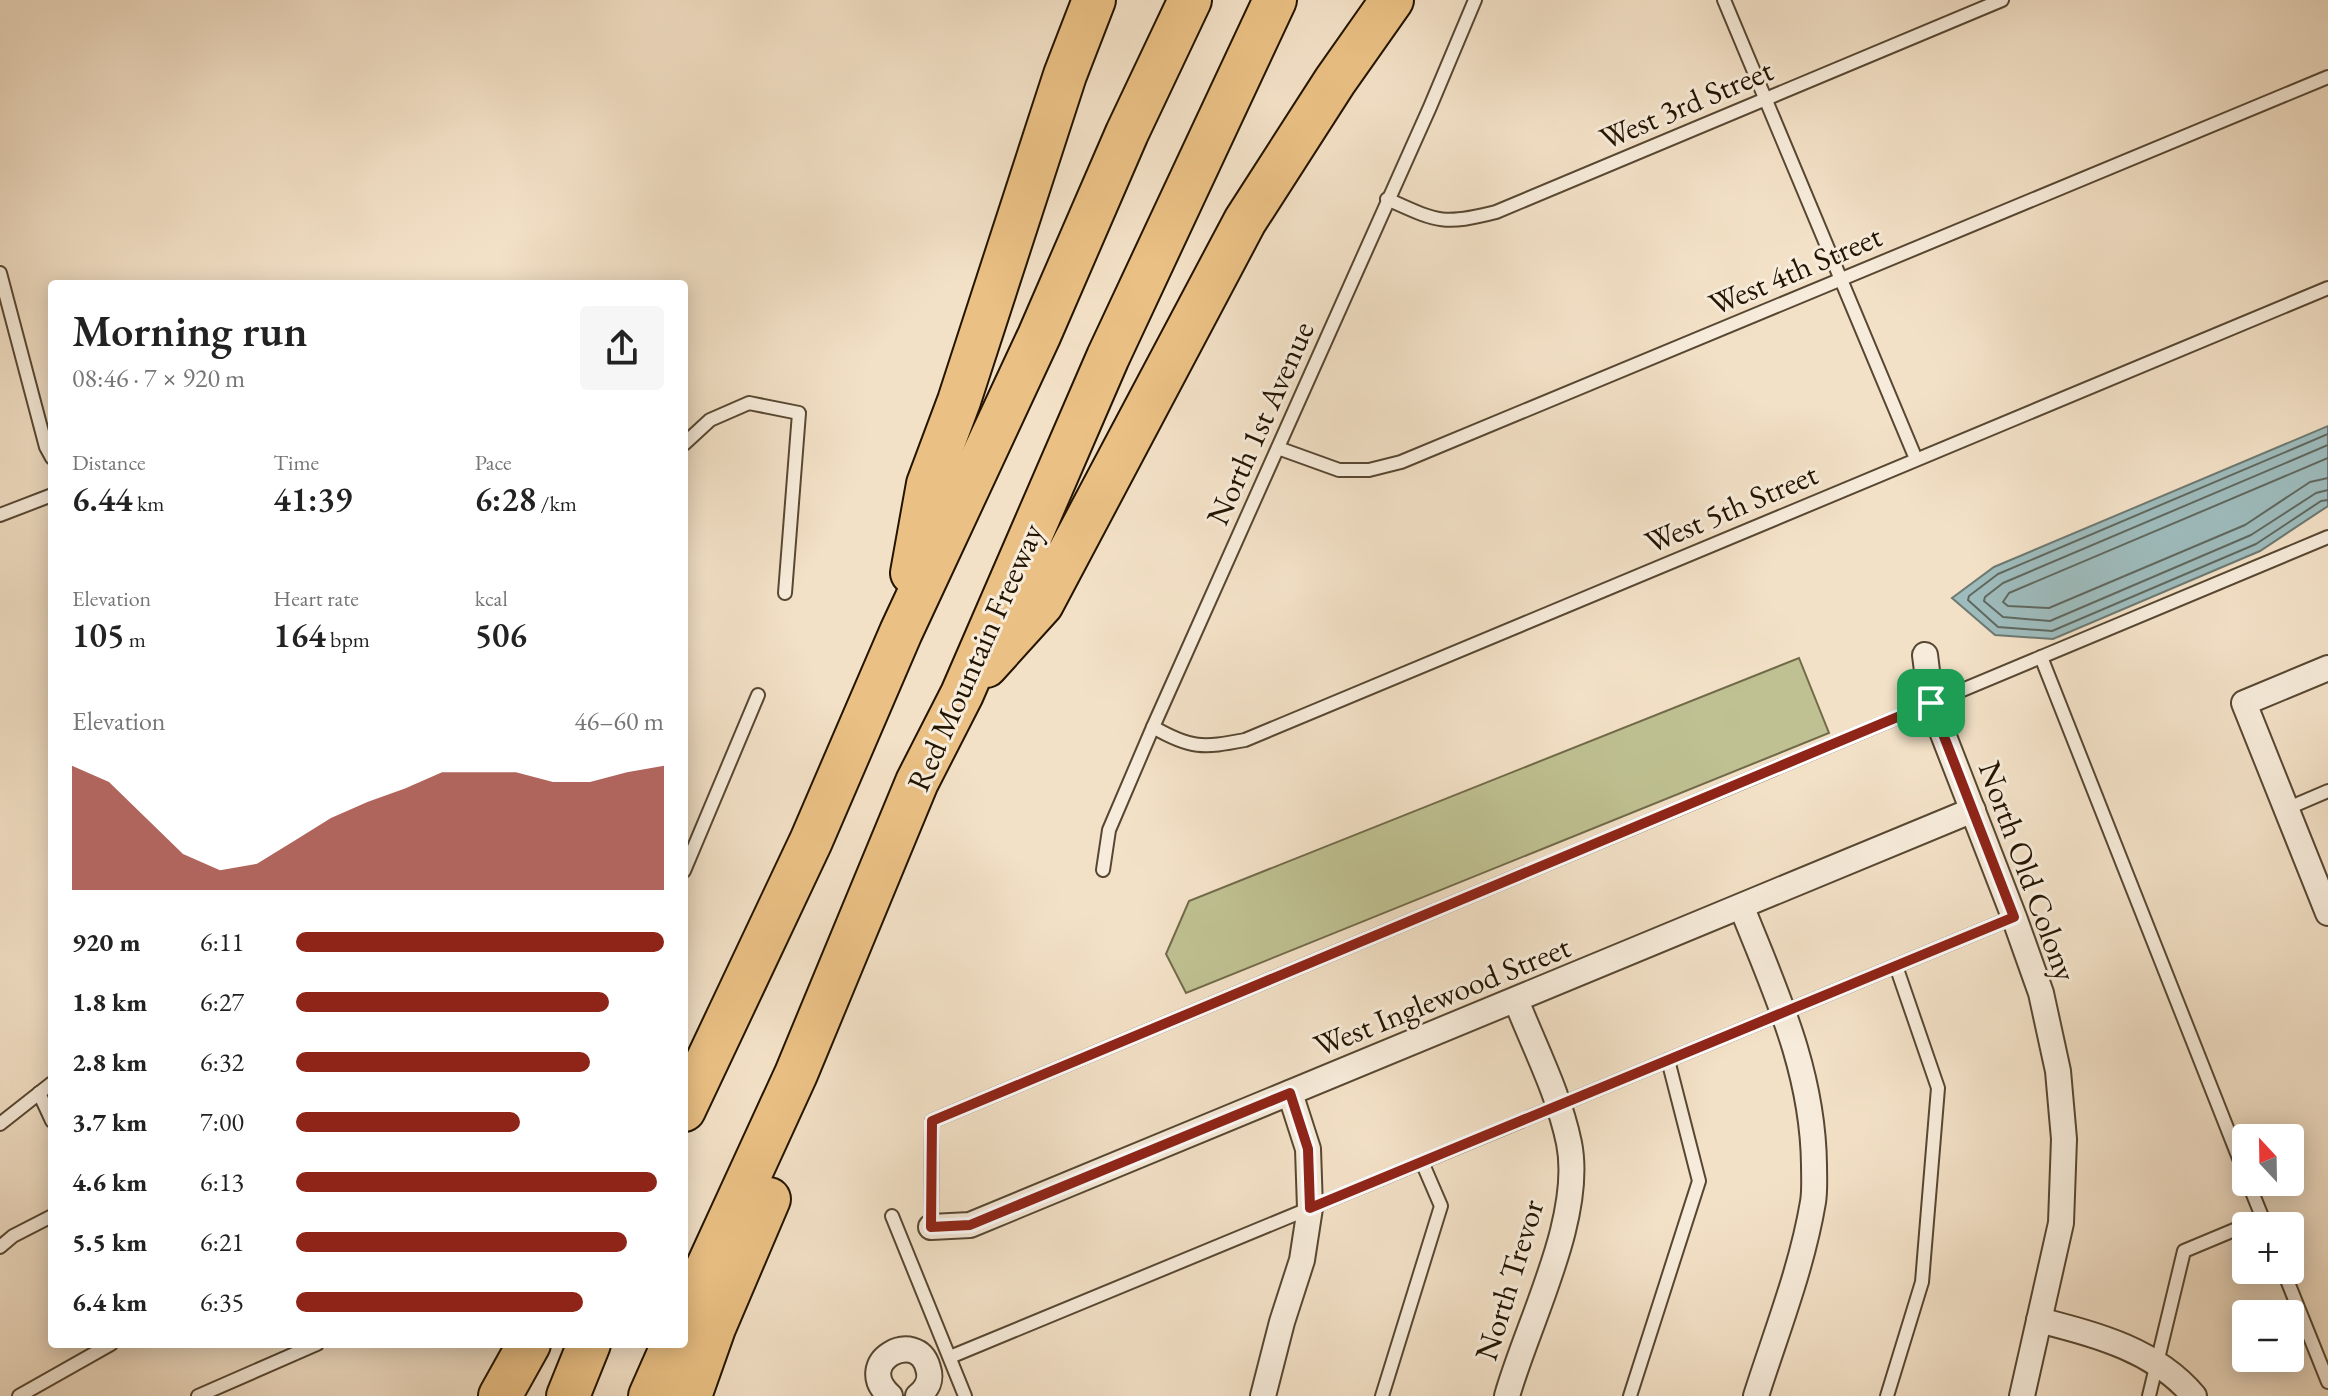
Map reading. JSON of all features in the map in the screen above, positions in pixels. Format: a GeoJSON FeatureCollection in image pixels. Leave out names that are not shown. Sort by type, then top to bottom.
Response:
{"type":"FeatureCollection","features":[{"type":"Feature","properties":{"kind":"highway"},"geometry":{"type":"LineString","coordinates":[[901,632],[928,484],[959,401],[1065,75],[1094,0]]}},
{"type":"Feature","properties":{"kind":"highway"},"geometry":{"type":"LineString","coordinates":[[688,1102],[811,841],[901,632],[1039,336],[1127,133],[1190,0]]}},
{"type":"Feature","properties":{"kind":"highway","name":"Red Mountain Freeway"},"geometry":{"type":"LineString","coordinates":[[688,1309],[796,1074],[917,782],[962,694],[1108,357],[1275,0]]}},
{"type":"Feature","properties":{"kind":"highway"},"geometry":{"type":"LineString","coordinates":[[962,694],[1042,604],[1245,221],[1335,81],[1392,0]]}},
{"type":"Feature","properties":{"kind":"highway"},"geometry":{"type":"LineString","coordinates":[[690,1396],[714,1328],[788,1155],[796,1074]]}},
{"type":"Feature","properties":{"kind":"highway"},"geometry":{"type":"LineString","coordinates":[[500,1396],[527,1348]]}},
{"type":"Feature","properties":{"kind":"highway"},"geometry":{"type":"LineString","coordinates":[[568,1396],[587,1348]]}},
{"type":"Feature","properties":{"kind":"highway"},"geometry":{"type":"LineString","coordinates":[[650,1396],[671,1348]]}},
{"type":"Feature","properties":{"kind":"street","name":"North Old Colony"},"geometry":{"type":"LineString","coordinates":[[1925,655],[1931,703],[2041,993],[2058,1071],[2064,1139],[2061,1223],[2022,1396]]}},
{"type":"Feature","properties":{"kind":"street"},"geometry":{"type":"LineString","coordinates":[[2328,668],[2244,703],[2328,913]]}},
{"type":"Feature","properties":{"kind":"street","name":"West Inglewood Street"},"geometry":{"type":"LineString","coordinates":[[931,1227],[970,1225],[1973,810]]}},
{"type":"Feature","properties":{"kind":"street"},"geometry":{"type":"LineString","coordinates":[[1742,908],[1784,1012],[1807,1084],[1814,1141],[1814,1199],[1802,1252],[1756,1396]]}},
{"type":"Feature","properties":{"kind":"street","name":"North Trevor"},"geometry":{"type":"LineString","coordinates":[[1507,1396],[1565,1226],[1571,1182],[1569,1145],[1558,1105],[1516,1000]]}},
{"type":"Feature","properties":{"kind":"street"},"geometry":{"type":"LineString","coordinates":[[1263,1396],[1302,1260],[1310,1208],[1308,1149],[1290,1093]]}},
{"type":"Feature","properties":{"kind":"street"},"geometry":{"type":"LineString","coordinates":[[2039,1320],[2115,1341],[2157,1363],[2194,1396]]}},
{"type":"Feature","properties":{"kind":"street"},"geometry":{"type":"LineString","coordinates":[[886,1394],[880,1384],[880,1367],[890,1353],[906,1349],[922,1356],[929,1371],[926,1387],[918,1396]]}},
{"type":"Feature","properties":{"kind":"lane","name":"North 1st Avenue"},"geometry":{"type":"LineString","coordinates":[[1103,870],[1109,830],[1153,727],[1475,0]]}},
{"type":"Feature","properties":{"kind":"lane"},"geometry":{"type":"LineString","coordinates":[[1724,0],[1916,459]]}},
{"type":"Feature","properties":{"kind":"lane","name":"West 3rd Street"},"geometry":{"type":"LineString","coordinates":[[1387,199],[1434,220],[1464,220],[1496,212],[2002,0]]}},
{"type":"Feature","properties":{"kind":"lane","name":"West 4th Street"},"geometry":{"type":"LineString","coordinates":[[1278,448],[1339,470],[1369,470],[1401,462],[2328,77]]}},
{"type":"Feature","properties":{"kind":"lane"},"geometry":{"type":"LineString","coordinates":[[0,273],[48,443]]}},
{"type":"Feature","properties":{"kind":"lane","name":"West 5th Street"},"geometry":{"type":"LineString","coordinates":[[1153,727],[1179,742],[1208,747],[1245,740],[2328,288]]}},
{"type":"Feature","properties":{"kind":"lane"},"geometry":{"type":"LineString","coordinates":[[688,440],[710,420],[749,403],[799,413],[785,593]]}},
{"type":"Feature","properties":{"kind":"lane"},"geometry":{"type":"LineString","coordinates":[[0,515],[48,497]]}},
{"type":"Feature","properties":{"kind":"lane"},"geometry":{"type":"LineString","coordinates":[[931,1227],[932,1121],[2328,537]]}},
{"type":"Feature","properties":{"kind":"lane"},"geometry":{"type":"LineString","coordinates":[[2041,657],[2232,1141]]}},
{"type":"Feature","properties":{"kind":"lane"},"geometry":{"type":"LineString","coordinates":[[688,861],[758,695]]}},
{"type":"Feature","properties":{"kind":"lane"},"geometry":{"type":"LineString","coordinates":[[2286,809],[2328,791]]}},
{"type":"Feature","properties":{"kind":"lane"},"geometry":{"type":"LineString","coordinates":[[950,1357],[2014,917]]}},
{"type":"Feature","properties":{"kind":"lane"},"geometry":{"type":"LineString","coordinates":[[1887,1396],[1922,1282],[1938,1088],[1896,966]]}},
{"type":"Feature","properties":{"kind":"lane"},"geometry":{"type":"LineString","coordinates":[[1630,1396],[1699,1181],[1668,1060]]}},
{"type":"Feature","properties":{"kind":"lane"},"geometry":{"type":"LineString","coordinates":[[0,1124],[48,1086]]}},
{"type":"Feature","properties":{"kind":"lane"},"geometry":{"type":"LineString","coordinates":[[39,1093],[48,1112]]}},
{"type":"Feature","properties":{"kind":"lane"},"geometry":{"type":"LineString","coordinates":[[1382,1396],[1441,1206],[1422,1162]]}},
{"type":"Feature","properties":{"kind":"lane"},"geometry":{"type":"LineString","coordinates":[[892,1216],[965,1396]]}},
{"type":"Feature","properties":{"kind":"lane"},"geometry":{"type":"LineString","coordinates":[[0,1247],[13,1236],[48,1218]]}},
{"type":"Feature","properties":{"kind":"lane"},"geometry":{"type":"LineString","coordinates":[[2149,1396],[2184,1251],[2232,1234]]}},
{"type":"Feature","properties":{"kind":"lane"},"geometry":{"type":"LineString","coordinates":[[2289,1284],[2328,1382]]}},
{"type":"Feature","properties":{"kind":"lane"},"geometry":{"type":"LineString","coordinates":[[19,1396],[104,1348]]}},
{"type":"Feature","properties":{"kind":"lane"},"geometry":{"type":"LineString","coordinates":[[198,1396],[308,1348]]}},
{"type":"Feature","properties":{"kind":"green space"},"geometry":{"type":"Polygon","coordinates":[[[1799,658],[1829,733],[1186,993],[1166,954],[1189,901],[1799,658]]]}},
{"type":"Feature","properties":{"kind":"water"},"geometry":{"type":"Polygon","coordinates":[[[2328,426],[2328,506],[2260,551],[2053,639],[1995,635],[1952,598],[1994,567],[2328,426]]]}},
{"type":"Feature","properties":{"kind":"route"},"geometry":{"type":"LineString","coordinates":[[1931,703],[2014,917],[1310,1208],[1308,1149],[1290,1093],[970,1225],[931,1227],[932,1121],[1931,703]]}}]}
